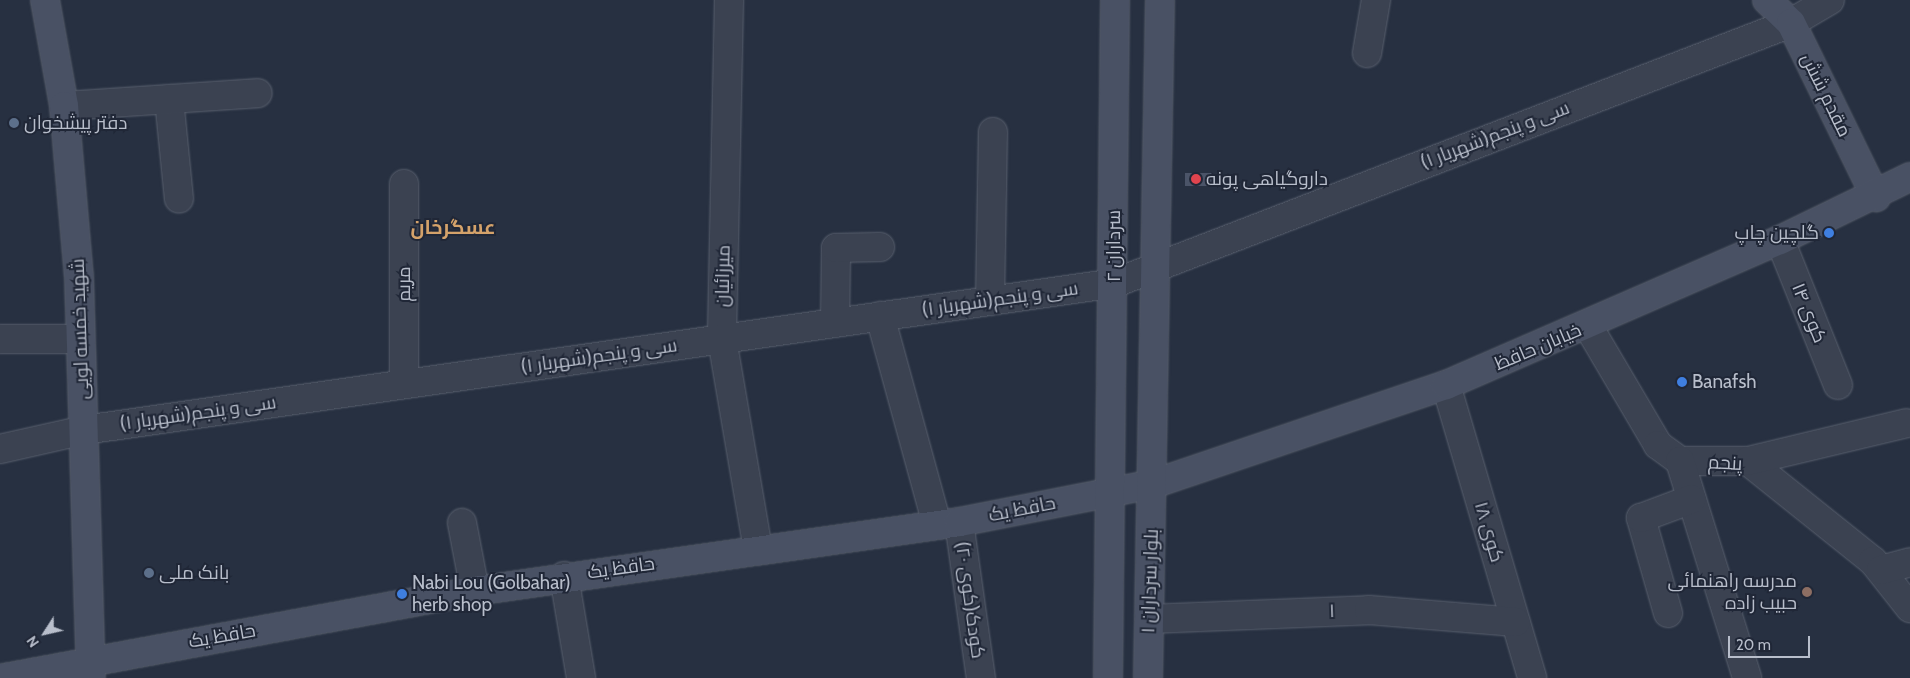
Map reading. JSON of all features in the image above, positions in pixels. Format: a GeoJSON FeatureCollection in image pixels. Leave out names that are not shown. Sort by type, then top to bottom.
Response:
{"type":"FeatureCollection","features":[{"type":"Feature","properties":{"kind":"street","name":"شهید خمسه لویی"},"geometry":{"type":"LineString","coordinates":[[45,0],[64,106],[79,277],[89,672]]}},
{"type":"Feature","properties":{"kind":"street","name":"میرزائیان"},"geometry":{"type":"LineString","coordinates":[[730,0],[722,339],[758,549]]}},
{"type":"Feature","properties":{"kind":"street","name":"سرداران ۲"},"geometry":{"type":"LineString","coordinates":[[1107,492],[1114,283],[1115,0]]}},
{"type":"Feature","properties":{"kind":"street"},"geometry":{"type":"LineString","coordinates":[[1153,484],[1160,0]]}},
{"type":"Feature","properties":{"kind":"street"},"geometry":{"type":"LineString","coordinates":[[1367,53],[1376,0]]}},
{"type":"Feature","properties":{"kind":"street","name":"مقدم شش"},"geometry":{"type":"LineString","coordinates":[[1767,0],[1791,22],[1876,197]]}},
{"type":"Feature","properties":{"kind":"street","name":"سی و پنجم(شهریار ۱)"},"geometry":{"type":"LineString","coordinates":[[0,449],[84,430],[1114,283],[1156,264],[1791,22],[1830,0]]}},
{"type":"Feature","properties":{"kind":"street"},"geometry":{"type":"LineString","coordinates":[[64,106],[258,93]]}},
{"type":"Feature","properties":{"kind":"street"},"geometry":{"type":"LineString","coordinates":[[169,99],[179,199]]}},
{"type":"Feature","properties":{"kind":"street"},"geometry":{"type":"LineString","coordinates":[[990,301],[993,132]]}},
{"type":"Feature","properties":{"kind":"street","name":"خیابان حافظ"},"geometry":{"type":"LineString","coordinates":[[1153,484],[1446,385],[1588,326],[1876,197],[1910,177]]}},
{"type":"Feature","properties":{"kind":"street","name":"مریم"},"geometry":{"type":"LineString","coordinates":[[404,184],[404,384]]}},
{"type":"Feature","properties":{"kind":"street","name":"کوی ۱۴"},"geometry":{"type":"LineString","coordinates":[[1780,240],[1838,385]]}},
{"type":"Feature","properties":{"kind":"street"},"geometry":{"type":"LineString","coordinates":[[835,323],[836,248],[880,248]]}},
{"type":"Feature","properties":{"kind":"street","name":"کودک(کوی ۲۰)"},"geometry":{"type":"LineString","coordinates":[[880,316],[948,523],[982,678]]}},
{"type":"Feature","properties":{"kind":"street","name":"پنجم"},"geometry":{"type":"LineString","coordinates":[[1588,326],[1658,446],[1680,462],[1748,461],[1881,570],[1910,608]]}},
{"type":"Feature","properties":{"kind":"street"},"geometry":{"type":"LineString","coordinates":[[0,339],[80,339]]}},
{"type":"Feature","properties":{"kind":"street","name":"کوی ۱۸"},"geometry":{"type":"LineString","coordinates":[[1446,385],[1532,678]]}},
{"type":"Feature","properties":{"kind":"street"},"geometry":{"type":"LineString","coordinates":[[1748,461],[1908,423]]}},
{"type":"Feature","properties":{"kind":"street"},"geometry":{"type":"LineString","coordinates":[[1680,462],[1747,678]]}},
{"type":"Feature","properties":{"kind":"street","name":"حافظ یک"},"geometry":{"type":"LineString","coordinates":[[4,678],[89,672],[476,591],[564,576],[948,523],[1153,484]]}},
{"type":"Feature","properties":{"kind":"street","name":"بلوار سرداران ۱"},"geometry":{"type":"LineString","coordinates":[[1148,678],[1148,619],[1153,484]]}},
{"type":"Feature","properties":{"kind":"street"},"geometry":{"type":"LineString","coordinates":[[1107,492],[1108,678]]}},
{"type":"Feature","properties":{"kind":"street"},"geometry":{"type":"LineString","coordinates":[[1668,613],[1641,518],[1692,499]]}},
{"type":"Feature","properties":{"kind":"street"},"geometry":{"type":"LineString","coordinates":[[462,523],[476,591]]}},
{"type":"Feature","properties":{"kind":"street"},"geometry":{"type":"LineString","coordinates":[[1881,570],[1910,562]]}},
{"type":"Feature","properties":{"kind":"street"},"geometry":{"type":"LineString","coordinates":[[564,576],[581,678]]}},
{"type":"Feature","properties":{"kind":"street","name":"۱"},"geometry":{"type":"LineString","coordinates":[[1148,619],[1369,610],[1516,622]]}},
{"type":"Feature","properties":{"kind":"building"},"geometry":{"type":"Polygon","coordinates":[[[1185,173],[1212,173],[1212,186],[1185,186],[1185,173]]]}},
{"type":"Feature","properties":{"kind":"place","name":"دفتر پیشخوان"},"geometry":{"type":"Point","coordinates":[14,123]}},
{"type":"Feature","properties":{"kind":"place","name":"داروگیاهی پونه"},"geometry":{"type":"Point","coordinates":[1196,179]}},
{"type":"Feature","properties":{"kind":"place","name":"گلچین چاپ"},"geometry":{"type":"Point","coordinates":[1829,233]}},
{"type":"Feature","properties":{"kind":"place","name":"Banafsh"},"geometry":{"type":"Point","coordinates":[1682,382]}},
{"type":"Feature","properties":{"kind":"place","name":"بانک ملی"},"geometry":{"type":"Point","coordinates":[149,573]}},
{"type":"Feature","properties":{"kind":"place","name":"مدرسه راهنمائی حبیب زاده"},"geometry":{"type":"Point","coordinates":[1807,592]}},
{"type":"Feature","properties":{"kind":"place","name":"Nabi Lou (Golbahar) herb shop"},"geometry":{"type":"Point","coordinates":[402,594]}},
{"type":"Feature","properties":{"kind":"district","name":"عسگرخان"},"geometry":{"type":"Point","coordinates":[453,227]}}]}
